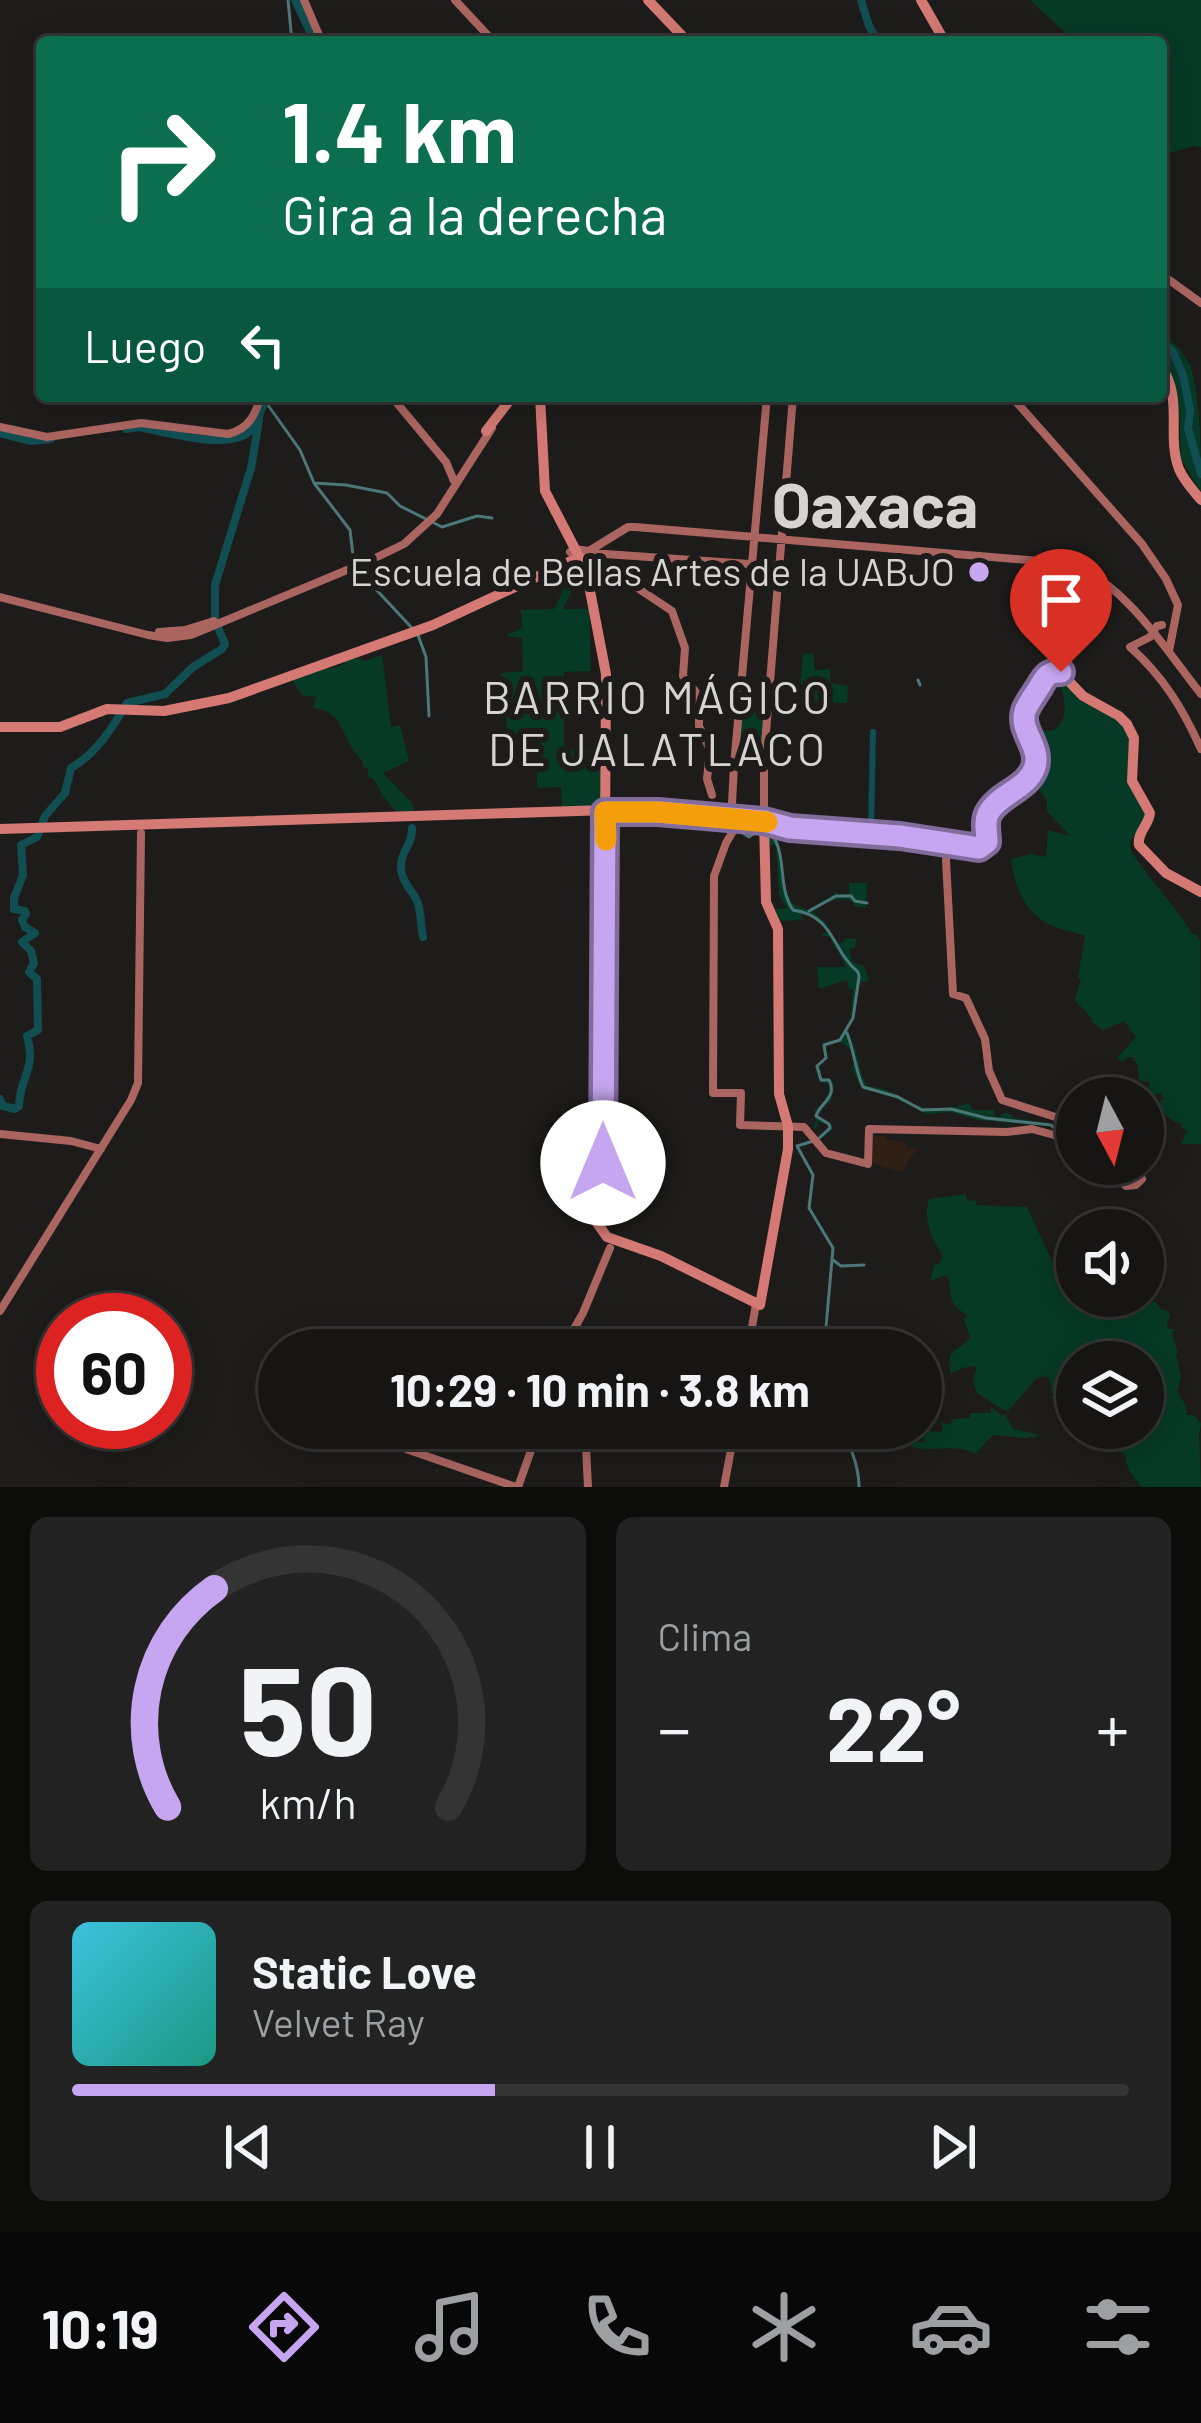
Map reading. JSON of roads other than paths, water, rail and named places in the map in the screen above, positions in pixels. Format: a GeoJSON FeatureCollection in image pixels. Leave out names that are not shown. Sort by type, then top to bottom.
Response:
{"type":"FeatureCollection","features":[{"type":"Feature","properties":{"kind":"main road"},"geometry":{"type":"LineString","coordinates":[[304,0],[319,36]]}},
{"type":"Feature","properties":{"kind":"main road"},"geometry":{"type":"LineString","coordinates":[[452,0],[486,36]]}},
{"type":"Feature","properties":{"kind":"main road"},"geometry":{"type":"LineString","coordinates":[[651,0],[686,36]]}},
{"type":"Feature","properties":{"kind":"main road"},"geometry":{"type":"LineString","coordinates":[[651,0],[684,36]]}},
{"type":"Feature","properties":{"kind":"main road"},"geometry":{"type":"LineString","coordinates":[[919,0],[939,36]]}},
{"type":"Feature","properties":{"kind":"main road"},"geometry":{"type":"LineString","coordinates":[[1167,278],[1201,303]]}},
{"type":"Feature","properties":{"kind":"main road"},"geometry":{"type":"LineString","coordinates":[[1167,373],[1175,386],[1181,459],[1201,497]]}},
{"type":"Feature","properties":{"kind":"main road"},"geometry":{"type":"LineString","coordinates":[[0,427],[47,437],[141,423],[232,434],[250,422],[258,402]]}},
{"type":"Feature","properties":{"kind":"main road"},"geometry":{"type":"LineString","coordinates":[[396,402],[454,481]]}},
{"type":"Feature","properties":{"kind":"main road"},"geometry":{"type":"LineString","coordinates":[[428,522],[509,402]]}},
{"type":"Feature","properties":{"kind":"main road"},"geometry":{"type":"LineString","coordinates":[[539,402],[547,502],[583,554],[674,615],[685,648],[683,676],[699,696],[699,726],[710,747],[707,779],[712,795],[764,826],[976,847],[985,843],[985,815],[1034,769],[1025,710],[1046,676],[1060,672],[1085,697],[1127,724],[1134,738],[1132,781],[1150,813],[1139,845],[1166,873],[1201,891]]}},
{"type":"Feature","properties":{"kind":"main road"},"geometry":{"type":"LineString","coordinates":[[766,402],[734,831],[715,871],[713,1093],[741,1094],[740,1125],[804,1127],[826,1153],[868,1164],[869,1129],[1032,1129],[1056,1137]]}},
{"type":"Feature","properties":{"kind":"main road"},"geometry":{"type":"LineString","coordinates":[[752,1329],[786,1148],[780,1102],[778,928],[769,902],[764,757],[793,402]]}},
{"type":"Feature","properties":{"kind":"main road"},"geometry":{"type":"LineString","coordinates":[[1013,402],[1143,551],[1173,601],[1174,620],[1130,646],[1166,684],[1201,749]]}},
{"type":"Feature","properties":{"kind":"main road"},"geometry":{"type":"LineString","coordinates":[[1177,417],[1172,448],[1181,474],[1201,497]]}},
{"type":"Feature","properties":{"kind":"main road"},"geometry":{"type":"LineString","coordinates":[[0,596],[167,638],[190,635],[399,542],[428,522],[489,429]]}},
{"type":"Feature","properties":{"kind":"main road"},"geometry":{"type":"LineString","coordinates":[[0,727],[64,726],[103,710],[172,710],[229,698],[460,614],[583,554],[628,526],[1075,564],[1107,583],[1159,632],[1201,694]]}},
{"type":"Feature","properties":{"kind":"main road"},"geometry":{"type":"LineString","coordinates":[[583,554],[779,566]]}},
{"type":"Feature","properties":{"kind":"main road"},"geometry":{"type":"LineString","coordinates":[[583,554],[607,678],[602,1137],[593,1218],[614,1245],[651,1252],[757,1300]]}},
{"type":"Feature","properties":{"kind":"main road"},"geometry":{"type":"LineString","coordinates":[[40,830],[604,810],[711,816],[734,810]]}},
{"type":"Feature","properties":{"kind":"main road"},"geometry":{"type":"LineString","coordinates":[[0,832],[141,829]]}},
{"type":"Feature","properties":{"kind":"main road"},"geometry":{"type":"LineString","coordinates":[[0,1311],[131,1100],[139,1074],[141,829]]}},
{"type":"Feature","properties":{"kind":"main road"},"geometry":{"type":"LineString","coordinates":[[949,845],[952,993],[966,998],[986,1040],[990,1076],[1002,1100],[1056,1117]]}},
{"type":"Feature","properties":{"kind":"main road"},"geometry":{"type":"LineString","coordinates":[[0,1134],[101,1149]]}},
{"type":"Feature","properties":{"kind":"main road"},"geometry":{"type":"LineString","coordinates":[[576,1329],[614,1245]]}},
{"type":"Feature","properties":{"kind":"main road"},"geometry":{"type":"LineString","coordinates":[[406,1449],[517,1487],[531,1449]]}},
{"type":"Feature","properties":{"kind":"main road"},"geometry":{"type":"LineString","coordinates":[[587,1449],[588,1487]]}},
{"type":"Feature","properties":{"kind":"main road"},"geometry":{"type":"LineString","coordinates":[[724,1487],[731,1449]]}},
{"type":"Feature","properties":{"kind":"waterway"},"geometry":{"type":"LineString","coordinates":[[288,0],[291,36]]}},
{"type":"Feature","properties":{"kind":"waterway"},"geometry":{"type":"LineString","coordinates":[[295,0],[312,36]]}},
{"type":"Feature","properties":{"kind":"waterway"},"geometry":{"type":"LineString","coordinates":[[861,0],[875,36]]}},
{"type":"Feature","properties":{"kind":"waterway"},"geometry":{"type":"LineString","coordinates":[[1167,346],[1183,375],[1190,410],[1188,428],[1201,474]]}},
{"type":"Feature","properties":{"kind":"waterway"},"geometry":{"type":"LineString","coordinates":[[126,429],[228,440],[250,431],[264,402]]}},
{"type":"Feature","properties":{"kind":"waterway"},"geometry":{"type":"LineString","coordinates":[[266,402],[300,450],[314,483],[387,493],[400,506],[442,527],[477,516],[492,518]]}},
{"type":"Feature","properties":{"kind":"waterway"},"geometry":{"type":"LineString","coordinates":[[215,622],[215,585],[251,468],[259,420]]}},
{"type":"Feature","properties":{"kind":"waterway"},"geometry":{"type":"LineString","coordinates":[[0,433],[30,441],[51,439]]}},
{"type":"Feature","properties":{"kind":"waterway"},"geometry":{"type":"LineString","coordinates":[[314,483],[350,530],[354,563]]}},
{"type":"Feature","properties":{"kind":"waterway"},"geometry":{"type":"LineString","coordinates":[[357,569],[412,628]]}},
{"type":"Feature","properties":{"kind":"waterway"},"geometry":{"type":"LineString","coordinates":[[0,1099],[3,1106],[19,1106],[30,1057],[27,1036],[38,1030],[37,979],[29,972],[34,963],[31,951],[22,942],[35,933],[25,927],[25,911],[14,909],[23,875],[21,845],[37,837],[45,816],[65,793],[71,768],[96,748],[127,703],[165,694],[193,667],[222,649],[225,644],[216,623]]}},
{"type":"Feature","properties":{"kind":"waterway"},"geometry":{"type":"LineString","coordinates":[[418,635],[426,657],[429,716]]}},
{"type":"Feature","properties":{"kind":"waterway"},"geometry":{"type":"LineString","coordinates":[[918,680],[920,685]]}},
{"type":"Feature","properties":{"kind":"waterway"},"geometry":{"type":"LineString","coordinates":[[871,829],[873,732]]}},
{"type":"Feature","properties":{"kind":"waterway"},"geometry":{"type":"LineString","coordinates":[[412,828],[401,870],[418,903],[423,937]]}},
{"type":"Feature","properties":{"kind":"waterway"},"geometry":{"type":"LineString","coordinates":[[738,830],[749,837],[758,830]]}},
{"type":"Feature","properties":{"kind":"waterway"},"geometry":{"type":"LineString","coordinates":[[768,830],[778,848],[793,910],[825,926],[859,977],[853,1018],[840,1040],[824,1045],[826,1058],[817,1066],[821,1080],[829,1080],[831,1091],[816,1116],[830,1128],[817,1140],[797,1146],[813,1175],[809,1208],[833,1248],[826,1329]]}},
{"type":"Feature","properties":{"kind":"waterway"},"geometry":{"type":"LineString","coordinates":[[809,911],[836,896],[867,903]]}},
{"type":"Feature","properties":{"kind":"waterway"},"geometry":{"type":"LineString","coordinates":[[847,1033],[863,1087],[922,1110],[951,1109],[1056,1130]]}},
{"type":"Feature","properties":{"kind":"waterway"},"geometry":{"type":"LineString","coordinates":[[833,1260],[841,1266],[864,1265]]}},
{"type":"Feature","properties":{"kind":"waterway"},"geometry":{"type":"LineString","coordinates":[[830,1449],[836,1449]]}},
{"type":"Feature","properties":{"kind":"waterway"},"geometry":{"type":"LineString","coordinates":[[850,1449],[859,1487]]}},
{"type":"Feature","properties":{"kind":"place","name":"Escuela de Bellas Artes de la UABJO"},"geometry":{"type":"Point","coordinates":[979,572]}},
{"type":"Feature","properties":{"kind":"district","name":"Oaxaca"},"geometry":{"type":"Point","coordinates":[875,506]}},
{"type":"Feature","properties":{"kind":"district","name":"BARRIO MÁGICO DE JALATLACO"},"geometry":{"type":"Point","coordinates":[658,724]}}]}
